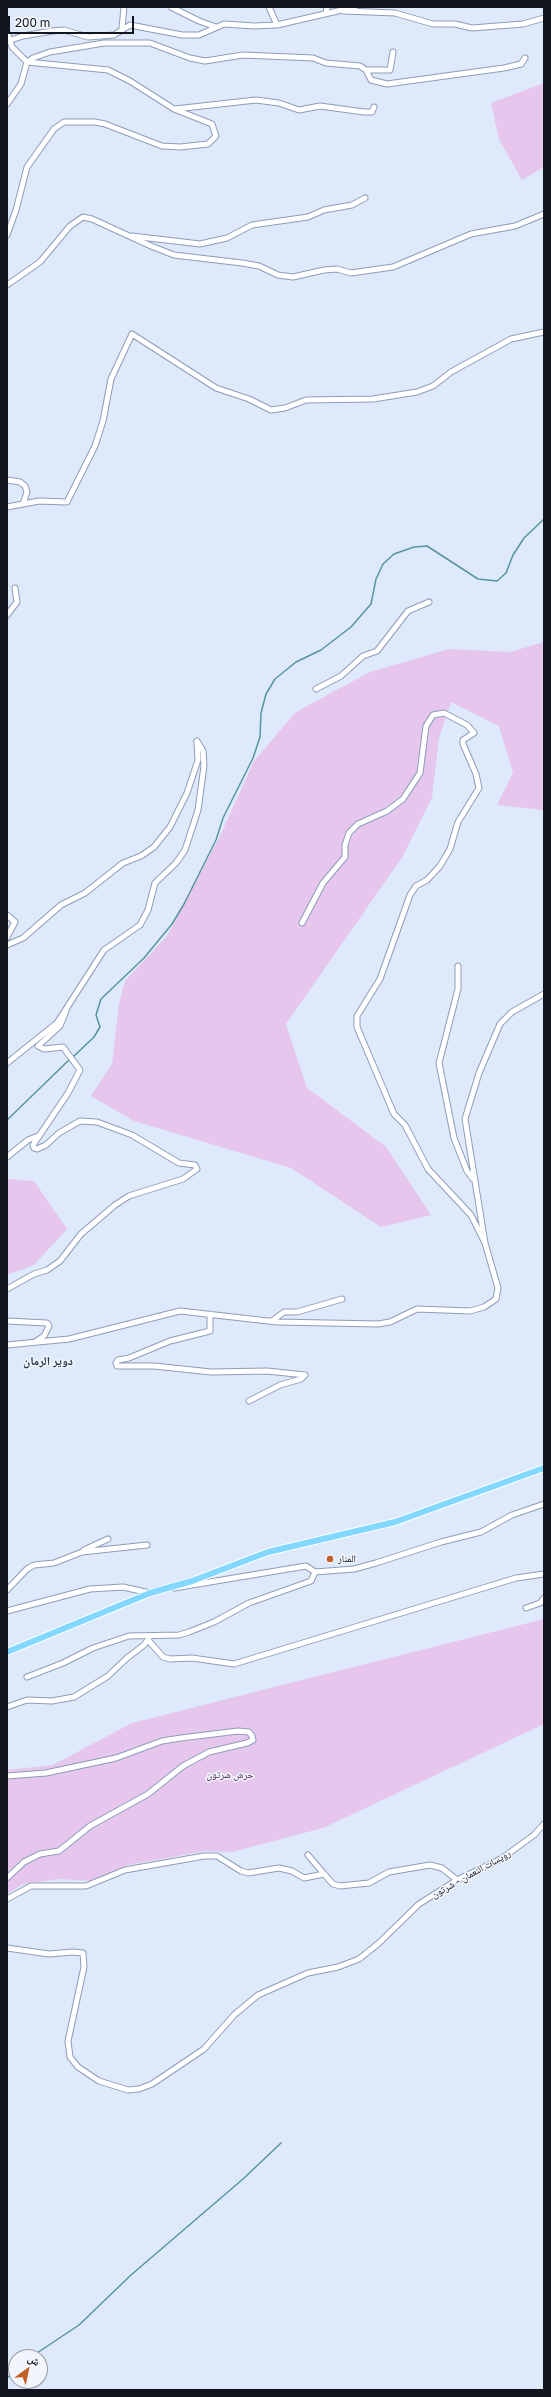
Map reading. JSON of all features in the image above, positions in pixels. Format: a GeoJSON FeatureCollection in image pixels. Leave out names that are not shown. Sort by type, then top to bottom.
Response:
{"type":"FeatureCollection","features":[{"type":"Feature","properties":{"kind":"main road"},"geometry":{"type":"LineString","coordinates":[[7,1652],[150,1593],[169,1589],[268,1552],[394,1522],[544,1468]]}},
{"type":"Feature","properties":{"kind":"street"},"geometry":{"type":"LineString","coordinates":[[8,41],[23,36],[58,30],[88,37],[117,34],[122,28],[124,7]]}},
{"type":"Feature","properties":{"kind":"street"},"geometry":{"type":"LineString","coordinates":[[171,7],[199,21],[216,27]]}},
{"type":"Feature","properties":{"kind":"street"},"geometry":{"type":"LineString","coordinates":[[269,7],[277,24]]}},
{"type":"Feature","properties":{"kind":"street"},"geometry":{"type":"LineString","coordinates":[[326,13],[327,7]]}},
{"type":"Feature","properties":{"kind":"street"},"geometry":{"type":"LineString","coordinates":[[122,28],[139,26],[199,35],[224,24],[254,26],[277,24],[355,7]]}},
{"type":"Feature","properties":{"kind":"street"},"geometry":{"type":"LineString","coordinates":[[341,10],[395,13],[425,22],[455,24],[472,28],[523,24],[544,18]]}},
{"type":"Feature","properties":{"kind":"street"},"geometry":{"type":"LineString","coordinates":[[7,32],[8,41],[16,52],[27,62],[108,70],[130,81],[174,109],[212,124],[216,131],[213,141],[208,144],[180,147],[162,146],[94,122],[69,121],[57,125],[33,156],[27,167],[16,210],[7,235]]}},
{"type":"Feature","properties":{"kind":"street"},"geometry":{"type":"LineString","coordinates":[[27,62],[50,52],[104,43],[130,42],[150,43],[190,58],[205,61],[243,55],[264,55],[313,58],[326,64],[360,66],[366,70],[390,70],[393,52]]}},
{"type":"Feature","properties":{"kind":"street"},"geometry":{"type":"LineString","coordinates":[[366,70],[368,78],[375,82],[405,82],[504,68],[521,64],[525,58]]}},
{"type":"Feature","properties":{"kind":"street"},"geometry":{"type":"LineString","coordinates":[[7,104],[21,84],[27,62]]}},
{"type":"Feature","properties":{"kind":"street"},"geometry":{"type":"LineString","coordinates":[[174,109],[256,100],[279,103],[299,110],[320,106],[372,112],[374,107]]}},
{"type":"Feature","properties":{"kind":"street"},"geometry":{"type":"LineString","coordinates":[[129,236],[200,244],[227,238],[252,225],[308,217],[324,210],[358,203],[365,198]]}},
{"type":"Feature","properties":{"kind":"street"},"geometry":{"type":"LineString","coordinates":[[7,285],[40,262],[76,220],[83,217],[92,219],[174,255],[259,266],[278,275],[293,277],[324,270],[336,269],[351,273],[393,266],[471,234],[514,226],[544,214]]}},
{"type":"Feature","properties":{"kind":"street"},"geometry":{"type":"LineString","coordinates":[[7,507],[23,504],[67,502],[95,446],[103,421],[111,379],[132,334],[216,388],[249,399],[271,410],[285,408],[306,400],[373,399],[417,392],[433,386],[451,372],[511,339],[544,332]]}},
{"type":"Feature","properties":{"kind":"street"},"geometry":{"type":"LineString","coordinates":[[7,480],[20,482],[25,486],[26,492],[23,504]]}},
{"type":"Feature","properties":{"kind":"street"},"geometry":{"type":"LineString","coordinates":[[7,615],[17,602],[15,588]]}},
{"type":"Feature","properties":{"kind":"street"},"geometry":{"type":"LineString","coordinates":[[316,689],[341,676],[363,656],[376,651],[408,611],[429,602]]}},
{"type":"Feature","properties":{"kind":"street"},"geometry":{"type":"LineString","coordinates":[[302,923],[323,883],[345,857],[345,845],[349,833],[358,824],[387,810],[403,799],[420,773],[426,726],[433,715],[444,714],[467,725],[474,734],[463,740],[463,744],[476,774],[479,788],[458,822],[450,849],[440,866],[427,880],[416,886],[412,891],[380,979],[357,1016],[357,1027],[394,1114],[405,1125],[428,1169],[471,1215],[485,1243]]}},
{"type":"Feature","properties":{"kind":"street"},"geometry":{"type":"LineString","coordinates":[[7,945],[23,938],[61,905],[85,893],[123,863],[142,856],[154,847],[170,827],[187,793],[198,760],[197,741],[203,751],[204,766],[198,810],[185,850],[176,863],[155,883],[145,918],[131,932],[104,950],[57,1023],[7,1063]]}},
{"type":"Feature","properties":{"kind":"street"},"geometry":{"type":"LineString","coordinates":[[7,915],[14,922],[7,937]]}},
{"type":"Feature","properties":{"kind":"street"},"geometry":{"type":"LineString","coordinates":[[458,966],[458,989],[439,1063],[454,1138],[465,1167],[473,1179]]}},
{"type":"Feature","properties":{"kind":"street"},"geometry":{"type":"LineString","coordinates":[[7,1345],[69,1339],[180,1311],[272,1322],[378,1324],[390,1322],[417,1309],[470,1311],[484,1307],[496,1299],[498,1288],[485,1243],[473,1179],[465,1119],[479,1073],[500,1024],[512,1012],[544,994]]}},
{"type":"Feature","properties":{"kind":"street"},"geometry":{"type":"LineString","coordinates":[[7,1289],[47,1270],[60,1261],[81,1234],[115,1205],[129,1196],[183,1179],[197,1169],[195,1165],[179,1163],[132,1135],[97,1122],[80,1121],[37,1149],[33,1145],[78,1076],[80,1070],[68,1052],[63,1048],[41,1049],[38,1046],[60,1026],[66,1011]]}},
{"type":"Feature","properties":{"kind":"street"},"geometry":{"type":"LineString","coordinates":[[7,1157],[28,1140],[39,1136]]}},
{"type":"Feature","properties":{"kind":"street"},"geometry":{"type":"LineString","coordinates":[[272,1322],[284,1312],[297,1312],[342,1299]]}},
{"type":"Feature","properties":{"kind":"street"},"geometry":{"type":"LineString","coordinates":[[210,1314],[210,1331],[170,1341],[129,1358],[118,1360],[116,1363],[117,1366],[154,1366],[211,1372],[267,1371],[305,1375],[302,1379],[280,1385],[249,1401]]}},
{"type":"Feature","properties":{"kind":"street"},"geometry":{"type":"LineString","coordinates":[[7,1321],[47,1323],[49,1326],[44,1336],[34,1343]]}},
{"type":"Feature","properties":{"kind":"street"},"geometry":{"type":"LineString","coordinates":[[169,1589],[241,1579],[306,1566],[315,1572],[354,1569],[376,1564],[440,1542],[481,1532],[512,1516],[544,1504]]}},
{"type":"Feature","properties":{"kind":"street"},"geometry":{"type":"LineString","coordinates":[[7,1590],[28,1568],[34,1565],[54,1563],[82,1552],[108,1539]]}},
{"type":"Feature","properties":{"kind":"street"},"geometry":{"type":"LineString","coordinates":[[82,1552],[147,1545]]}},
{"type":"Feature","properties":{"kind":"street"},"geometry":{"type":"LineString","coordinates":[[27,1677],[63,1663],[93,1648],[129,1636],[149,1638],[179,1635],[189,1632],[214,1622],[249,1603],[311,1581],[315,1572]]}},
{"type":"Feature","properties":{"kind":"street"},"geometry":{"type":"LineString","coordinates":[[149,1638],[163,1657],[170,1659],[192,1658],[234,1664],[516,1578],[544,1574]]}},
{"type":"Feature","properties":{"kind":"street"},"geometry":{"type":"LineString","coordinates":[[7,1611],[90,1588],[123,1587],[150,1593]]}},
{"type":"Feature","properties":{"kind":"street"},"geometry":{"type":"LineString","coordinates":[[526,1608],[540,1604],[544,1598]]}},
{"type":"Feature","properties":{"kind":"street"},"geometry":{"type":"LineString","coordinates":[[7,1708],[27,1700],[52,1701],[74,1697],[108,1676],[149,1638]]}},
{"type":"Feature","properties":{"kind":"street"},"geometry":{"type":"LineString","coordinates":[[7,1776],[46,1773],[116,1758],[162,1741],[181,1738],[238,1731],[249,1732],[253,1740],[247,1743],[209,1752],[183,1766],[148,1794],[90,1826],[60,1851],[40,1854],[24,1862],[7,1878]]}},
{"type":"Feature","properties":{"kind":"street","name":"رويسات النعمان - شرتون"},"geometry":{"type":"LineString","coordinates":[[7,1948],[49,1954],[80,1952],[83,1954],[85,1959],[84,1967],[68,2041],[70,2057],[78,2067],[99,2081],[122,2089],[135,2090],[152,2084],[204,2049],[234,2015],[258,1995],[308,1973],[338,1967],[359,1959],[379,1943],[419,1904],[457,1880],[501,1859],[534,1835],[544,1824]]}},
{"type":"Feature","properties":{"kind":"street"},"geometry":{"type":"LineString","coordinates":[[308,1855],[324,1874],[336,1885],[369,1883],[389,1872],[430,1865],[442,1868],[457,1880]]}},
{"type":"Feature","properties":{"kind":"street"},"geometry":{"type":"LineString","coordinates":[[7,1899],[31,1886],[86,1886],[125,1870],[204,1856],[216,1856],[241,1871],[248,1873],[279,1868],[292,1871],[304,1878],[324,1874]]}},
{"type":"Feature","properties":{"kind":"green space"},"geometry":{"type":"Polygon","coordinates":[[[544,83],[544,167],[522,180],[499,139],[491,103],[544,83]]]}},
{"type":"Feature","properties":{"kind":"green space"},"geometry":{"type":"Polygon","coordinates":[[[544,642],[544,810],[497,805],[513,773],[499,726],[451,702],[439,738],[432,798],[403,856],[286,1024],[307,1088],[386,1147],[431,1215],[381,1227],[291,1168],[134,1121],[91,1096],[112,1064],[119,1004],[125,981],[167,936],[220,836],[254,761],[296,712],[370,672],[449,649],[510,652],[544,642]]]}},
{"type":"Feature","properties":{"kind":"green space"},"geometry":{"type":"Polygon","coordinates":[[[7,1179],[34,1181],[67,1229],[34,1265],[7,1275],[7,1179]]]}},
{"type":"Feature","properties":{"kind":"green space","name":"حرش شرتون"},"geometry":{"type":"Polygon","coordinates":[[[544,1619],[544,1724],[323,1828],[232,1852],[205,1851],[128,1865],[91,1881],[60,1879],[23,1884],[7,1894],[7,1770],[53,1765],[132,1723],[544,1619]]]}},
{"type":"Feature","properties":{"kind":"waterway"},"geometry":{"type":"LineString","coordinates":[[73,1057],[94,1037],[100,1027],[96,1015],[101,999],[144,958],[172,924],[184,904],[216,840],[223,818],[253,758],[260,737],[261,713],[266,694],[275,679],[296,662],[321,650],[351,627],[371,604],[376,579],[383,564],[394,554],[414,547],[427,546],[478,579],[497,581],[506,573],[513,555],[524,538],[544,519]]}},
{"type":"Feature","properties":{"kind":"waterway"},"geometry":{"type":"LineString","coordinates":[[7,1120],[70,1059]]}},
{"type":"Feature","properties":{"kind":"waterway"},"geometry":{"type":"LineString","coordinates":[[43,2349],[79,2325],[131,2275],[243,2179],[281,2143]]}},
{"type":"Feature","properties":{"kind":"place","name":"المنار"},"geometry":{"type":"Point","coordinates":[330,1559]}},
{"type":"Feature","properties":{"kind":"district","name":"دوير الرمان"},"geometry":{"type":"Point","coordinates":[48,1361]}}]}
